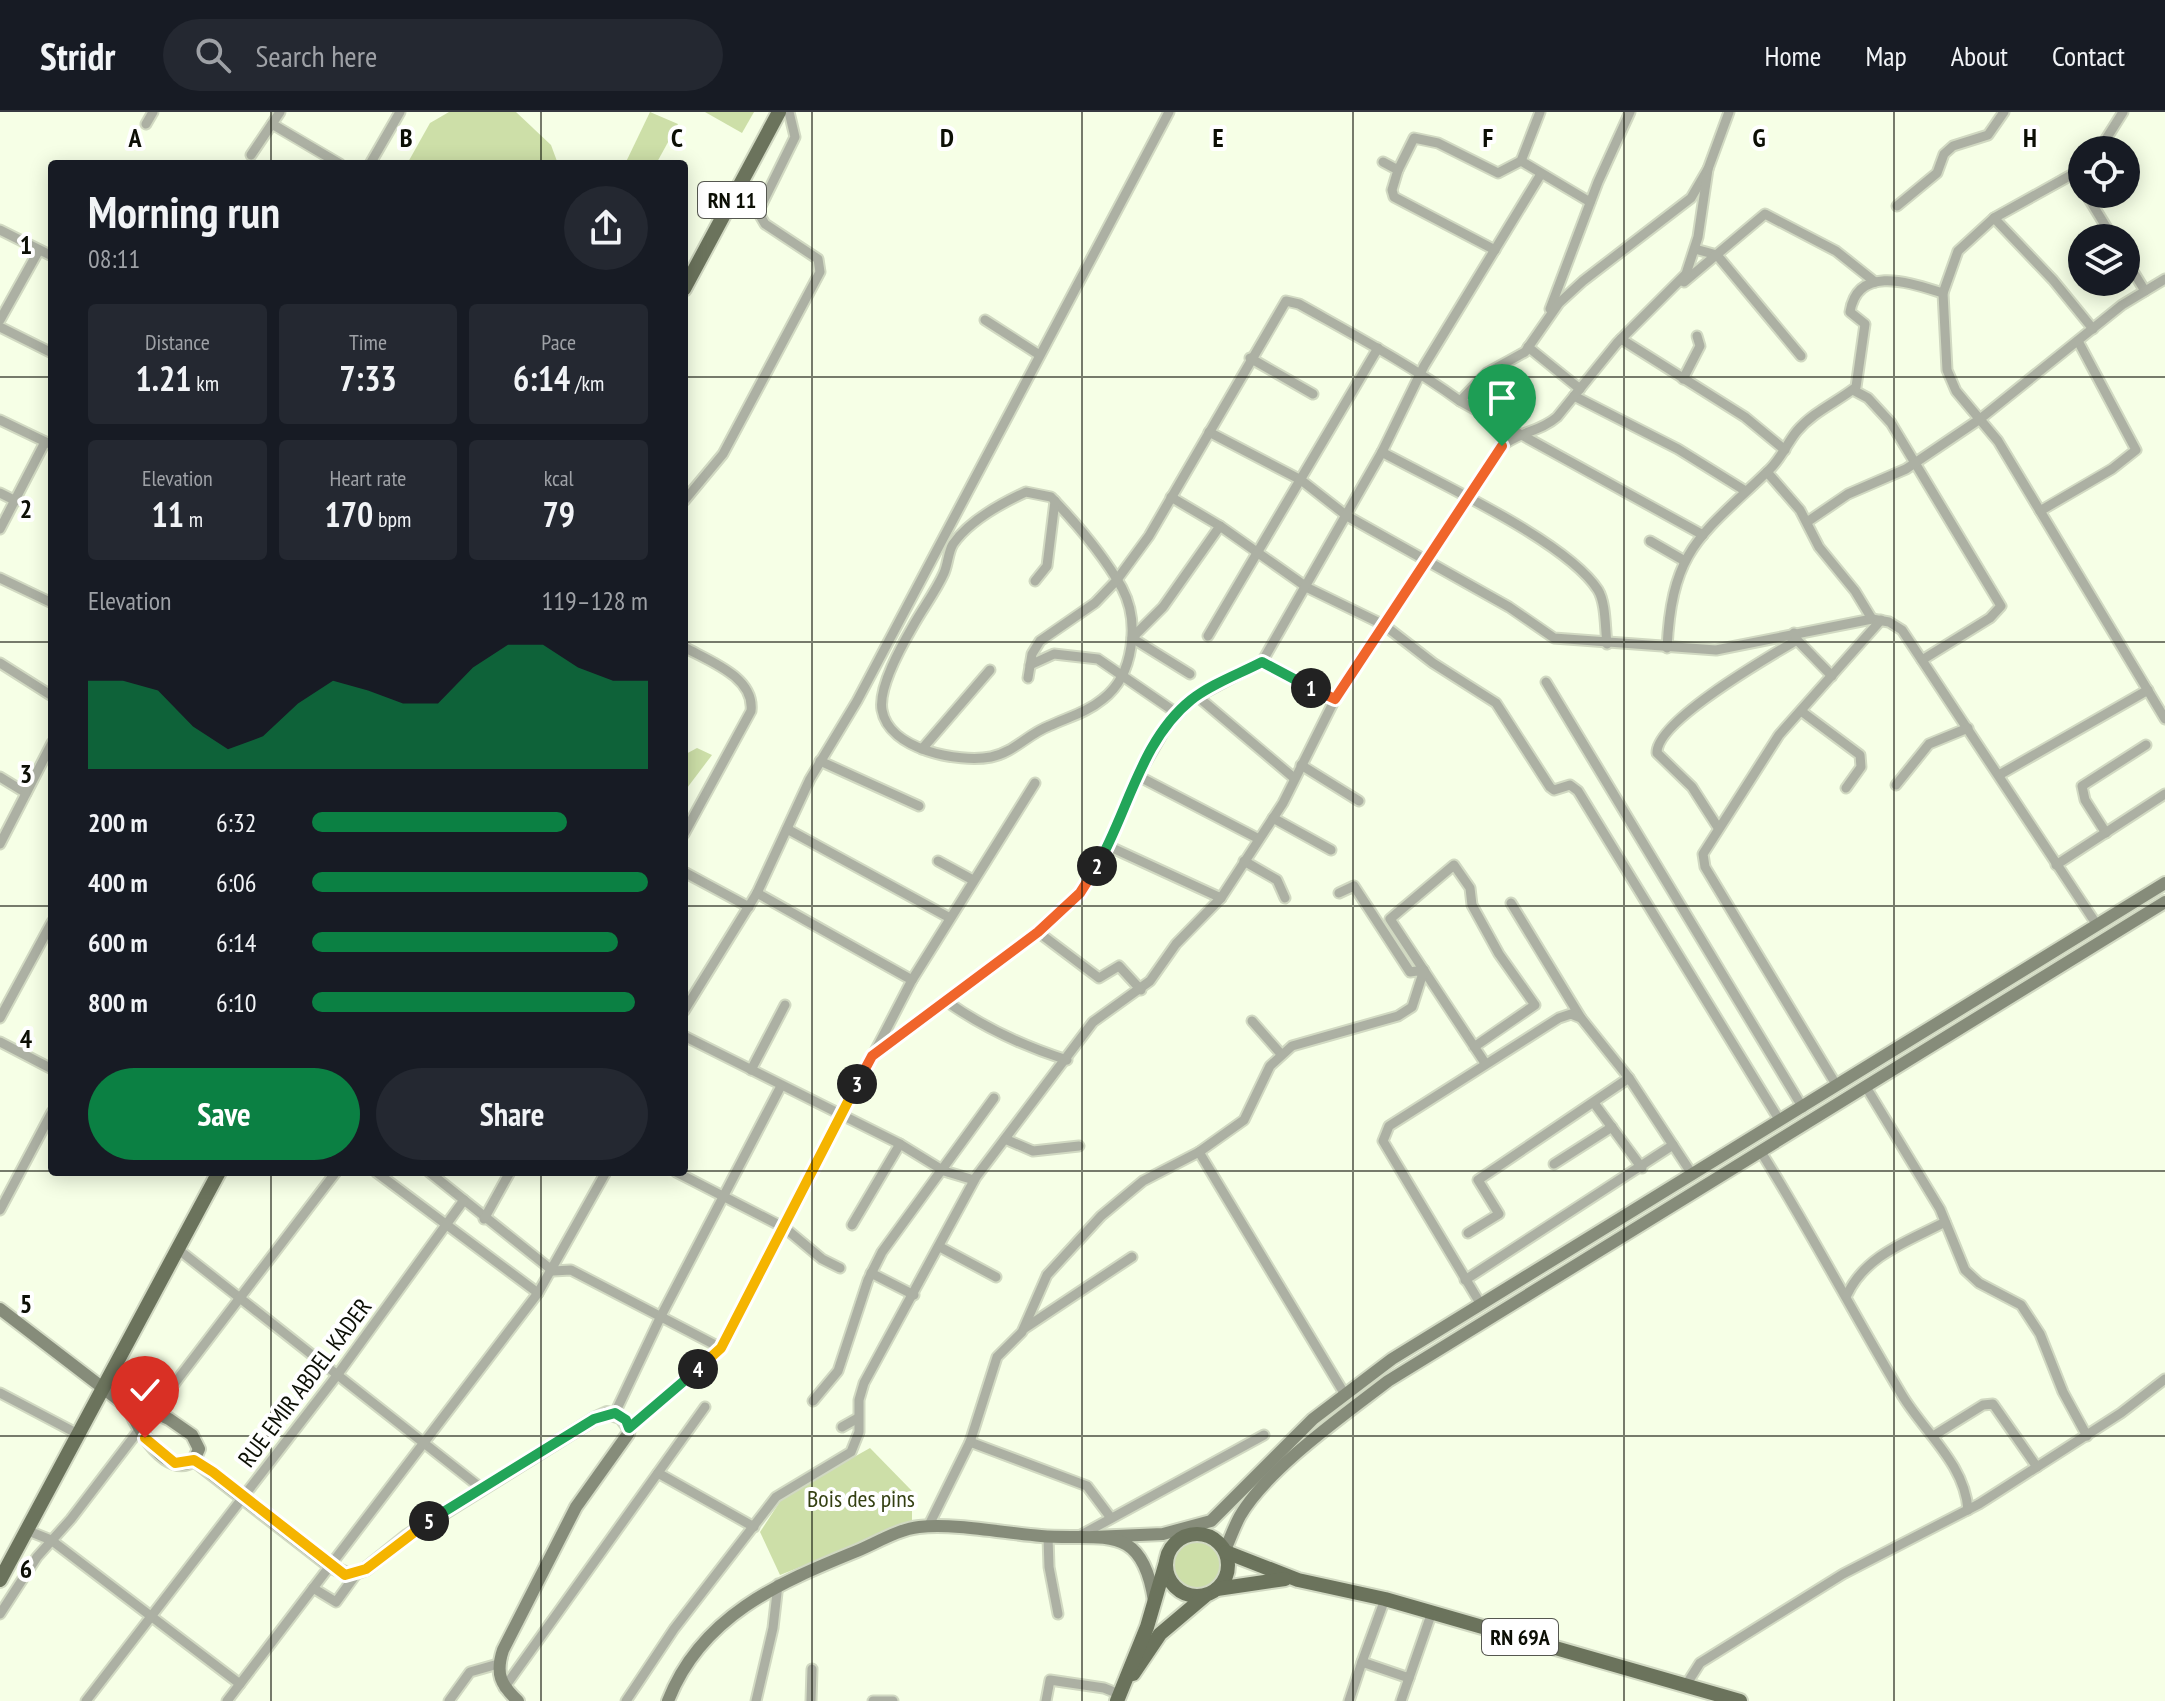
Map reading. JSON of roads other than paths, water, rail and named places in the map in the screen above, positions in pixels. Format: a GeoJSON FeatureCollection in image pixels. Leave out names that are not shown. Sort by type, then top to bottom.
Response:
{"type":"FeatureCollection","features":[{"type":"Feature","properties":{"kind":"main road","name":"RN 11"},"geometry":{"type":"LineString","coordinates":[[688,282],[779,112]]}},
{"type":"Feature","properties":{"kind":"main road"},"geometry":{"type":"LineString","coordinates":[[1119,1695],[1173,1545],[1211,1521],[1297,1434],[1344,1393],[1480,1303],[1803,1108],[2165,883]]}},
{"type":"Feature","properties":{"kind":"main road"},"geometry":{"type":"LineString","coordinates":[[1119,1695],[1160,1634],[1192,1604],[1213,1592],[1227,1576],[1225,1551],[1241,1515],[1265,1487],[1326,1430],[1388,1381],[2165,902]]}},
{"type":"Feature","properties":{"kind":"main road"},"geometry":{"type":"LineString","coordinates":[[0,1580],[217,1176]]}},
{"type":"Feature","properties":{"kind":"main road"},"geometry":{"type":"LineString","coordinates":[[0,1309],[129,1408],[152,1411],[192,1435],[199,1449],[194,1460]]}},
{"type":"Feature","properties":{"kind":"main road"},"geometry":{"type":"LineString","coordinates":[[129,1408],[150,1444],[175,1463],[194,1460],[345,1575],[357,1573],[481,1488],[594,1419],[615,1413],[626,1420],[629,1428],[565,1525],[498,1664],[504,1688],[518,1701]]}},
{"type":"Feature","properties":{"kind":"main road"},"geometry":{"type":"LineString","coordinates":[[1163,1534],[1211,1521]]}},
{"type":"Feature","properties":{"kind":"main road"},"geometry":{"type":"LineString","coordinates":[[668,1701],[686,1663],[705,1639],[749,1602],[778,1584],[909,1529],[928,1527],[1075,1538],[1188,1535],[1213,1538],[1225,1551]]}},
{"type":"Feature","properties":{"kind":"main road"},"geometry":{"type":"LineString","coordinates":[[1093,1537],[1120,1540],[1143,1564],[1181,1592],[1199,1596],[1213,1592]]}},
{"type":"Feature","properties":{"kind":"main road","name":"RN 69A"},"geometry":{"type":"LineString","coordinates":[[1225,1551],[1298,1580],[1385,1599],[1740,1701]]}},
{"type":"Feature","properties":{"kind":"main road"},"geometry":{"type":"LineString","coordinates":[[1143,1564],[1154,1601]]}},
{"type":"Feature","properties":{"kind":"main road","name":"RN 69A"},"geometry":{"type":"LineString","coordinates":[[1213,1592],[1274,1579],[1298,1580]]}},
{"type":"Feature","properties":{"kind":"street"},"geometry":{"type":"LineString","coordinates":[[146,124],[153,112]]}},
{"type":"Feature","properties":{"kind":"street"},"geometry":{"type":"LineString","coordinates":[[251,155],[280,112]]}},
{"type":"Feature","properties":{"kind":"street"},"geometry":{"type":"LineString","coordinates":[[372,160],[400,112]]}},
{"type":"Feature","properties":{"kind":"street"},"geometry":{"type":"LineString","coordinates":[[688,496],[723,454],[820,272],[818,259],[765,224],[759,215],[795,137],[789,112]]}},
{"type":"Feature","properties":{"kind":"street"},"geometry":{"type":"LineString","coordinates":[[688,1005],[757,893],[820,761],[857,701],[1038,354],[1169,112]]}},
{"type":"Feature","properties":{"kind":"street"},"geometry":{"type":"LineString","coordinates":[[1495,250],[1394,197],[1392,190],[1398,170],[1414,138],[1438,143],[1498,173],[1521,161],[1540,112]]}},
{"type":"Feature","properties":{"kind":"street"},"geometry":{"type":"LineString","coordinates":[[1546,319],[1590,202],[1630,112]]}},
{"type":"Feature","properties":{"kind":"street"},"geometry":{"type":"LineString","coordinates":[[1669,294],[1686,274],[1695,249],[1708,169],[1729,112]]}},
{"type":"Feature","properties":{"kind":"street"},"geometry":{"type":"LineString","coordinates":[[1897,206],[1937,173],[1944,154],[1953,146],[1988,135],[2004,112]]}},
{"type":"Feature","properties":{"kind":"street"},"geometry":{"type":"LineString","coordinates":[[2108,136],[2123,112]]}},
{"type":"Feature","properties":{"kind":"street"},"geometry":{"type":"LineString","coordinates":[[272,124],[333,160]]}},
{"type":"Feature","properties":{"kind":"street"},"geometry":{"type":"LineString","coordinates":[[1521,161],[1590,202]]}},
{"type":"Feature","properties":{"kind":"street"},"geometry":{"type":"LineString","coordinates":[[1383,162],[1398,170]]}},
{"type":"Feature","properties":{"kind":"street"},"geometry":{"type":"LineString","coordinates":[[1460,401],[1476,382],[1516,359],[1546,319],[1583,281],[1684,205],[1708,169]]}},
{"type":"Feature","properties":{"kind":"street"},"geometry":{"type":"LineString","coordinates":[[872,1056],[1038,932],[1080,893],[1108,846],[1138,776],[1167,726],[1197,696],[1262,662],[1308,588],[1423,374],[1541,174]]}},
{"type":"Feature","properties":{"kind":"street"},"geometry":{"type":"LineString","coordinates":[[2068,177],[1994,218],[1958,251],[1943,293],[1947,370],[1956,391],[1980,419],[2040,511],[2165,719]]}},
{"type":"Feature","properties":{"kind":"street"},"geometry":{"type":"LineString","coordinates":[[1532,436],[1557,417],[1621,339],[1669,294],[1765,214],[1836,251],[1875,282]]}},
{"type":"Feature","properties":{"kind":"street"},"geometry":{"type":"LineString","coordinates":[[1994,218],[2053,280],[2093,329]]}},
{"type":"Feature","properties":{"kind":"street"},"geometry":{"type":"LineString","coordinates":[[0,230],[48,254]]}},
{"type":"Feature","properties":{"kind":"street"},"geometry":{"type":"LineString","coordinates":[[1695,249],[1717,255],[1801,356]]}},
{"type":"Feature","properties":{"kind":"street"},"geometry":{"type":"LineString","coordinates":[[0,320],[39,250]]}},
{"type":"Feature","properties":{"kind":"street"},"geometry":{"type":"LineString","coordinates":[[1807,522],[1848,494],[1915,463],[1980,419],[2093,329],[2165,279]]}},
{"type":"Feature","properties":{"kind":"street"},"geometry":{"type":"LineString","coordinates":[[1667,648],[1670,602],[1683,560],[1744,490],[1767,472],[1812,417],[1853,390],[1858,383],[1865,324],[1849,309],[1875,282],[1904,280],[1943,293]]}},
{"type":"Feature","properties":{"kind":"street"},"geometry":{"type":"LineString","coordinates":[[2140,283],[2145,291]]}},
{"type":"Feature","properties":{"kind":"street"},"geometry":{"type":"LineString","coordinates":[[1028,678],[1040,641],[1095,603],[1116,581],[1171,497],[1286,301],[1378,348],[1423,374],[1460,401],[1520,435],[1532,436],[1703,535]]}},
{"type":"Feature","properties":{"kind":"street"},"geometry":{"type":"LineString","coordinates":[[985,320],[1038,354]]}},
{"type":"Feature","properties":{"kind":"street"},"geometry":{"type":"LineString","coordinates":[[0,327],[48,351]]}},
{"type":"Feature","properties":{"kind":"street"},"geometry":{"type":"LineString","coordinates":[[1683,379],[1700,346],[1697,336]]}},
{"type":"Feature","properties":{"kind":"street"},"geometry":{"type":"LineString","coordinates":[[1621,339],[1745,417],[1785,450]]}},
{"type":"Feature","properties":{"kind":"street"},"geometry":{"type":"LineString","coordinates":[[2040,511],[2112,469],[2136,450],[2078,341]]}},
{"type":"Feature","properties":{"kind":"street"},"geometry":{"type":"LineString","coordinates":[[1528,347],[1577,392],[1744,490]]}},
{"type":"Feature","properties":{"kind":"street"},"geometry":{"type":"LineString","coordinates":[[1208,636],[1378,348]]}},
{"type":"Feature","properties":{"kind":"street"},"geometry":{"type":"LineString","coordinates":[[1250,358],[1313,394]]}},
{"type":"Feature","properties":{"kind":"street"},"geometry":{"type":"LineString","coordinates":[[1853,390],[1868,398],[1891,423],[2001,606],[1990,618],[1922,660]]}},
{"type":"Feature","properties":{"kind":"street"},"geometry":{"type":"LineString","coordinates":[[0,420],[48,444],[0,529]]}},
{"type":"Feature","properties":{"kind":"street"},"geometry":{"type":"LineString","coordinates":[[1209,432],[1301,480],[1347,516],[1509,607],[1554,638],[1716,650],[1876,620],[1902,630],[2097,925]]}},
{"type":"Feature","properties":{"kind":"street"},"geometry":{"type":"LineString","coordinates":[[626,1701],[674,1629],[778,1495],[851,1452],[859,1432],[858,1418],[864,1383],[974,1180],[1101,1015],[1141,990],[1176,944],[1221,898],[1273,818],[1335,699],[1502,446],[1520,435]]}},
{"type":"Feature","properties":{"kind":"street"},"geometry":{"type":"LineString","coordinates":[[1382,452],[1520,527],[1583,572],[1600,593],[1607,644]]}},
{"type":"Feature","properties":{"kind":"street"},"geometry":{"type":"LineString","coordinates":[[1767,472],[1807,522],[1819,547],[1876,620]]}},
{"type":"Feature","properties":{"kind":"street"},"geometry":{"type":"LineString","coordinates":[[1026,492],[1041,493],[1055,501],[1116,581],[1130,615],[1132,638],[1122,677],[1105,698],[1078,716],[1048,726],[1006,753],[990,758],[966,758],[942,756],[922,749],[889,724],[882,711],[884,694],[899,651],[938,583],[952,545],[1000,503],[1026,492]]}},
{"type":"Feature","properties":{"kind":"street"},"geometry":{"type":"LineString","coordinates":[[0,493],[16,501]]}},
{"type":"Feature","properties":{"kind":"street"},"geometry":{"type":"LineString","coordinates":[[1171,497],[1220,526],[1258,556],[1308,588],[1384,625],[1433,663],[1496,703],[1550,787],[1554,790],[1570,785],[1578,791],[1780,1121]]}},
{"type":"Feature","properties":{"kind":"street"},"geometry":{"type":"LineString","coordinates":[[1035,581],[1047,566],[1055,501]]}},
{"type":"Feature","properties":{"kind":"street"},"geometry":{"type":"LineString","coordinates":[[1132,638],[1163,607],[1220,526]]}},
{"type":"Feature","properties":{"kind":"street"},"geometry":{"type":"LineString","coordinates":[[1650,541],[1683,560]]}},
{"type":"Feature","properties":{"kind":"street"},"geometry":{"type":"LineString","coordinates":[[923,576],[938,583]]}},
{"type":"Feature","properties":{"kind":"street"},"geometry":{"type":"LineString","coordinates":[[0,578],[48,601]]}},
{"type":"Feature","properties":{"kind":"street"},"geometry":{"type":"LineString","coordinates":[[1837,1086],[1705,867],[1703,854],[1717,826],[1779,735],[1832,676],[1876,620]]}},
{"type":"Feature","properties":{"kind":"street"},"geometry":{"type":"LineString","coordinates":[[1795,636],[1832,676]]}},
{"type":"Feature","properties":{"kind":"street"},"geometry":{"type":"LineString","coordinates":[[1717,826],[1692,787],[1660,756],[1658,745],[1675,725],[1725,684],[1795,636]]}},
{"type":"Feature","properties":{"kind":"street"},"geometry":{"type":"LineString","coordinates":[[1132,638],[1190,674]]}},
{"type":"Feature","properties":{"kind":"street"},"geometry":{"type":"LineString","coordinates":[[688,649],[724,669],[748,688],[752,697],[751,711],[688,827]]}},
{"type":"Feature","properties":{"kind":"street"},"geometry":{"type":"LineString","coordinates":[[1030,665],[1054,654],[1098,659],[1178,714]]}},
{"type":"Feature","properties":{"kind":"street"},"geometry":{"type":"LineString","coordinates":[[1262,662],[1335,699]]}},
{"type":"Feature","properties":{"kind":"street"},"geometry":{"type":"LineString","coordinates":[[0,663],[48,693]]}},
{"type":"Feature","properties":{"kind":"street"},"geometry":{"type":"LineString","coordinates":[[922,749],[990,670]]}},
{"type":"Feature","properties":{"kind":"street"},"geometry":{"type":"LineString","coordinates":[[1546,682],[1803,1108]]}},
{"type":"Feature","properties":{"kind":"street"},"geometry":{"type":"LineString","coordinates":[[1999,775],[2148,690]]}},
{"type":"Feature","properties":{"kind":"street"},"geometry":{"type":"LineString","coordinates":[[1197,696],[1294,778]]}},
{"type":"Feature","properties":{"kind":"street"},"geometry":{"type":"LineString","coordinates":[[1801,711],[1860,755],[1861,767],[1846,788]]}},
{"type":"Feature","properties":{"kind":"street"},"geometry":{"type":"LineString","coordinates":[[1896,785],[1929,744],[1968,728]]}},
{"type":"Feature","properties":{"kind":"street"},"geometry":{"type":"LineString","coordinates":[[2106,833],[2085,800],[2082,786],[2086,780],[2146,745]]}},
{"type":"Feature","properties":{"kind":"street"},"geometry":{"type":"LineString","coordinates":[[0,844],[48,753]]}},
{"type":"Feature","properties":{"kind":"street"},"geometry":{"type":"LineString","coordinates":[[820,761],[919,806]]}},
{"type":"Feature","properties":{"kind":"street"},"geometry":{"type":"LineString","coordinates":[[1301,765],[1359,801]]}},
{"type":"Feature","properties":{"kind":"street"},"geometry":{"type":"LineString","coordinates":[[1138,776],[1259,839]]}},
{"type":"Feature","properties":{"kind":"street"},"geometry":{"type":"LineString","coordinates":[[0,777],[26,793]]}},
{"type":"Feature","properties":{"kind":"street"},"geometry":{"type":"LineString","coordinates":[[629,1428],[721,1348],[912,980],[1035,783]]}},
{"type":"Feature","properties":{"kind":"street"},"geometry":{"type":"LineString","coordinates":[[2056,865],[2165,794]]}},
{"type":"Feature","properties":{"kind":"street"},"geometry":{"type":"LineString","coordinates":[[1273,818],[1331,850]]}},
{"type":"Feature","properties":{"kind":"street"},"geometry":{"type":"LineString","coordinates":[[787,829],[950,918]]}},
{"type":"Feature","properties":{"kind":"street"},"geometry":{"type":"LineString","coordinates":[[1108,846],[1221,898]]}},
{"type":"Feature","properties":{"kind":"street"},"geometry":{"type":"LineString","coordinates":[[938,861],[973,880]]}},
{"type":"Feature","properties":{"kind":"street"},"geometry":{"type":"LineString","coordinates":[[1244,861],[1277,880],[1285,898]]}},
{"type":"Feature","properties":{"kind":"street"},"geometry":{"type":"LineString","coordinates":[[1474,1047],[1535,1005],[1499,954],[1472,905],[1470,888],[1454,865],[1390,919],[1474,1047],[1485,1063]]}},
{"type":"Feature","properties":{"kind":"street"},"geometry":{"type":"LineString","coordinates":[[688,874],[749,907]]}},
{"type":"Feature","properties":{"kind":"street"},"geometry":{"type":"LineString","coordinates":[[1339,893],[1354,886],[1410,972],[1424,970]]}},
{"type":"Feature","properties":{"kind":"street"},"geometry":{"type":"LineString","coordinates":[[757,893],[912,980]]}},
{"type":"Feature","properties":{"kind":"street"},"geometry":{"type":"LineString","coordinates":[[1511,903],[1581,1018],[1629,1078],[1692,1174]]}},
{"type":"Feature","properties":{"kind":"street"},"geometry":{"type":"LineString","coordinates":[[0,1018],[48,929]]}},
{"type":"Feature","properties":{"kind":"street"},"geometry":{"type":"LineString","coordinates":[[1038,932],[1099,978],[1119,966],[1141,990]]}},
{"type":"Feature","properties":{"kind":"street"},"geometry":{"type":"LineString","coordinates":[[1023,1330],[1047,1275],[1101,1216],[1143,1181],[1199,1152],[1244,1120],[1270,1066],[1281,1054],[1306,1040],[1344,1033],[1398,1016],[1412,1007],[1424,970]]}},
{"type":"Feature","properties":{"kind":"street"},"geometry":{"type":"LineString","coordinates":[[946,1001],[984,1027],[1024,1046],[1067,1060]]}},
{"type":"Feature","properties":{"kind":"street"},"geometry":{"type":"LineString","coordinates":[[751,1070],[785,1005]]}},
{"type":"Feature","properties":{"kind":"street"},"geometry":{"type":"LineString","coordinates":[[1480,1303],[1383,1141],[1389,1126],[1485,1063],[1565,1015],[1581,1018]]}},
{"type":"Feature","properties":{"kind":"street"},"geometry":{"type":"LineString","coordinates":[[1252,1021],[1281,1054]]}},
{"type":"Feature","properties":{"kind":"street"},"geometry":{"type":"LineString","coordinates":[[688,1038],[900,1144],[944,1171],[974,1180]]}},
{"type":"Feature","properties":{"kind":"street"},"geometry":{"type":"LineString","coordinates":[[0,1042],[48,1067]]}},
{"type":"Feature","properties":{"kind":"street"},"geometry":{"type":"LineString","coordinates":[[1468,1233],[1499,1214],[1478,1180],[1629,1078]]}},
{"type":"Feature","properties":{"kind":"street"},"geometry":{"type":"LineString","coordinates":[[615,1413],[661,1316],[781,1086]]}},
{"type":"Feature","properties":{"kind":"street"},"geometry":{"type":"LineString","coordinates":[[1866,1087],[1945,1222],[1965,1270],[1979,1283],[2021,1305],[2040,1334],[2063,1392],[2087,1436]]}},
{"type":"Feature","properties":{"kind":"street"},"geometry":{"type":"LineString","coordinates":[[813,1401],[838,1371],[871,1273],[882,1252],[944,1171],[994,1098]]}},
{"type":"Feature","properties":{"kind":"street"},"geometry":{"type":"LineString","coordinates":[[1594,1103],[1642,1168]]}},
{"type":"Feature","properties":{"kind":"street"},"geometry":{"type":"LineString","coordinates":[[0,1210],[48,1120]]}},
{"type":"Feature","properties":{"kind":"street"},"geometry":{"type":"LineString","coordinates":[[1554,1164],[1612,1127]]}},
{"type":"Feature","properties":{"kind":"street"},"geometry":{"type":"LineString","coordinates":[[1005,1139],[1033,1151],[1079,1146]]}},
{"type":"Feature","properties":{"kind":"street"},"geometry":{"type":"LineString","coordinates":[[852,1225],[900,1144]]}},
{"type":"Feature","properties":{"kind":"street"},"geometry":{"type":"LineString","coordinates":[[1465,1280],[1642,1168],[1673,1145]]}},
{"type":"Feature","properties":{"kind":"street"},"geometry":{"type":"LineString","coordinates":[[1199,1152],[1344,1393]]}},
{"type":"Feature","properties":{"kind":"street"},"geometry":{"type":"LineString","coordinates":[[1761,1152],[1847,1295],[1903,1397],[1933,1436],[1962,1482],[1968,1510]]}},
{"type":"Feature","properties":{"kind":"street"},"geometry":{"type":"LineString","coordinates":[[0,1614],[51,1540],[333,1176]]}},
{"type":"Feature","properties":{"kind":"street"},"geometry":{"type":"LineString","coordinates":[[381,1176],[538,1293]]}},
{"type":"Feature","properties":{"kind":"street"},"geometry":{"type":"LineString","coordinates":[[434,1176],[484,1219],[553,1271],[571,1270],[721,1348]]}},
{"type":"Feature","properties":{"kind":"street"},"geometry":{"type":"LineString","coordinates":[[484,1219],[508,1176]]}},
{"type":"Feature","properties":{"kind":"street"},"geometry":{"type":"LineString","coordinates":[[227,1701],[538,1293],[604,1176]]}},
{"type":"Feature","properties":{"kind":"street"},"geometry":{"type":"LineString","coordinates":[[684,1176],[785,1228],[822,1259],[840,1268]]}},
{"type":"Feature","properties":{"kind":"street","name":"RUE EMIR ABDEL KADER"},"geometry":{"type":"LineString","coordinates":[[86,1701],[338,1374],[464,1200]]}},
{"type":"Feature","properties":{"kind":"street"},"geometry":{"type":"LineString","coordinates":[[1847,1295],[1857,1276],[1872,1260],[1945,1222]]}},
{"type":"Feature","properties":{"kind":"street"},"geometry":{"type":"LineString","coordinates":[[940,1247],[996,1277]]}},
{"type":"Feature","properties":{"kind":"street"},"geometry":{"type":"LineString","coordinates":[[179,1250],[481,1488]]}},
{"type":"Feature","properties":{"kind":"street"},"geometry":{"type":"LineString","coordinates":[[928,1527],[970,1442],[997,1357],[1023,1330],[1132,1257]]}},
{"type":"Feature","properties":{"kind":"street"},"geometry":{"type":"LineString","coordinates":[[871,1273],[914,1295]]}},
{"type":"Feature","properties":{"kind":"street"},"geometry":{"type":"LineString","coordinates":[[1686,1685],[1700,1663],[1818,1589],[1968,1510],[2087,1436],[2165,1379]]}},
{"type":"Feature","properties":{"kind":"street"},"geometry":{"type":"LineString","coordinates":[[0,1393],[78,1434]]}},
{"type":"Feature","properties":{"kind":"street"},"geometry":{"type":"LineString","coordinates":[[1933,1436],[1980,1406],[1993,1404],[2037,1467]]}},
{"type":"Feature","properties":{"kind":"street"},"geometry":{"type":"LineString","coordinates":[[504,1688],[705,1407]]}},
{"type":"Feature","properties":{"kind":"street"},"geometry":{"type":"LineString","coordinates":[[842,1427],[858,1418]]}},
{"type":"Feature","properties":{"kind":"street"},"geometry":{"type":"LineString","coordinates":[[1075,1538],[1264,1435]]}},
{"type":"Feature","properties":{"kind":"street"},"geometry":{"type":"LineString","coordinates":[[970,1442],[1087,1486],[1111,1518]]}},
{"type":"Feature","properties":{"kind":"street"},"geometry":{"type":"LineString","coordinates":[[658,1473],[754,1527]]}},
{"type":"Feature","properties":{"kind":"street"},"geometry":{"type":"LineString","coordinates":[[26,1530],[51,1540],[240,1684]]}},
{"type":"Feature","properties":{"kind":"street"},"geometry":{"type":"LineString","coordinates":[[1048,1537],[1049,1567],[1058,1614]]}},
{"type":"Feature","properties":{"kind":"street"},"geometry":{"type":"LineString","coordinates":[[313,1588],[336,1602],[357,1573]]}},
{"type":"Feature","properties":{"kind":"street"},"geometry":{"type":"LineString","coordinates":[[756,1701],[773,1628],[778,1584]]}},
{"type":"Feature","properties":{"kind":"street"},"geometry":{"type":"LineString","coordinates":[[1349,1701],[1385,1599]]}},
{"type":"Feature","properties":{"kind":"street"},"geometry":{"type":"LineString","coordinates":[[1401,1701],[1432,1612]]}},
{"type":"Feature","properties":{"kind":"street"},"geometry":{"type":"LineString","coordinates":[[1362,1662],[1409,1678]]}},
{"type":"Feature","properties":{"kind":"street"},"geometry":{"type":"LineString","coordinates":[[449,1701],[470,1672],[498,1664]]}},
{"type":"Feature","properties":{"kind":"street"},"geometry":{"type":"LineString","coordinates":[[811,1701],[812,1669]]}},
{"type":"Feature","properties":{"kind":"street"},"geometry":{"type":"LineString","coordinates":[[1046,1701],[1050,1680],[1104,1688],[1119,1695]]}},
{"type":"Feature","properties":{"kind":"street"},"geometry":{"type":"LineString","coordinates":[[873,1701],[893,1701]]}},
{"type":"Feature","properties":{"kind":"park label","name":"Bois des pins"},"geometry":{"type":"Point","coordinates":[861,1499]}}]}
